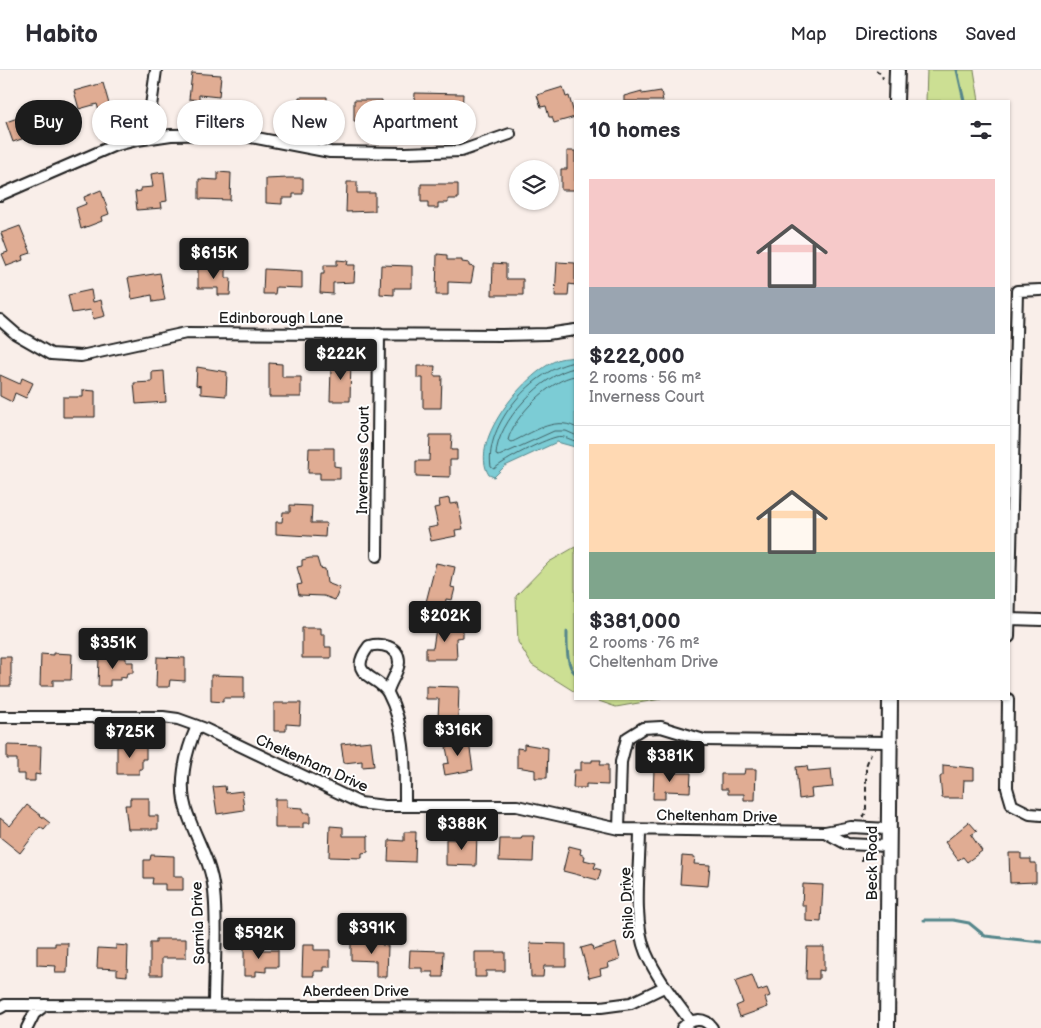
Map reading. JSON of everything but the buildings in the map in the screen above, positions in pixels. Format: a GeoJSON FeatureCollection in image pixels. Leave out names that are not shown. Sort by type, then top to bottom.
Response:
{"type":"FeatureCollection","features":[{"type":"Feature","properties":{"kind":"main road"},"geometry":{"type":"LineString","coordinates":[[896,100],[897,70]]}},
{"type":"Feature","properties":{"kind":"main road","name":"Beck Road"},"geometry":{"type":"LineString","coordinates":[[887,1028],[890,700]]}},
{"type":"Feature","properties":{"kind":"street"},"geometry":{"type":"LineString","coordinates":[[152,100],[156,70]]}},
{"type":"Feature","properties":{"kind":"street"},"geometry":{"type":"LineString","coordinates":[[167,137],[235,134],[330,152],[405,153],[460,151],[510,134]]}},
{"type":"Feature","properties":{"kind":"street"},"geometry":{"type":"LineString","coordinates":[[0,196],[118,145]]}},
{"type":"Feature","properties":{"kind":"street"},"geometry":{"type":"LineString","coordinates":[[1010,578],[1017,291],[1041,290]]}},
{"type":"Feature","properties":{"kind":"street","name":"Edinborough Lane"},"geometry":{"type":"LineString","coordinates":[[0,320],[16,334],[51,354],[81,356],[186,333],[520,335],[574,330]]}},
{"type":"Feature","properties":{"kind":"street","name":"Inverness Court"},"geometry":{"type":"LineString","coordinates":[[377,556],[379,333]]}},
{"type":"Feature","properties":{"kind":"street"},"geometry":{"type":"LineString","coordinates":[[1010,619],[1041,620]]}},
{"type":"Feature","properties":{"kind":"street"},"geometry":{"type":"LineString","coordinates":[[388,691],[366,676],[362,670],[362,658],[369,646],[382,645],[391,647],[397,652],[399,662],[388,691],[403,742],[405,806]]}},
{"type":"Feature","properties":{"kind":"street"},"geometry":{"type":"LineString","coordinates":[[1008,700],[1007,788],[1012,805],[1030,814],[1041,815]]}},
{"type":"Feature","properties":{"kind":"street","name":"Cheltenham Drive"},"geometry":{"type":"LineString","coordinates":[[0,717],[163,717],[178,719],[197,726],[360,803],[405,806],[517,806],[619,829],[826,832],[852,827],[888,829]]}},
{"type":"Feature","properties":{"kind":"street","name":"Sarnia Drive"},"geometry":{"type":"LineString","coordinates":[[197,726],[186,759],[183,792],[188,815],[203,848],[214,890],[214,1005]]}},
{"type":"Feature","properties":{"kind":"street"},"geometry":{"type":"LineString","coordinates":[[619,829],[621,762],[627,738],[643,728],[662,727],[704,740],[890,742]]}},
{"type":"Feature","properties":{"kind":"street","name":"Shilo Drive"},"geometry":{"type":"LineString","coordinates":[[640,830],[640,927],[646,952],[664,987],[690,1021]]}},
{"type":"Feature","properties":{"kind":"street","name":"Cheltenham Drive"},"geometry":{"type":"LineString","coordinates":[[826,832],[847,844],[888,846]]}},
{"type":"Feature","properties":{"kind":"street","name":"Aberdeen Drive"},"geometry":{"type":"LineString","coordinates":[[0,1008],[5,1005],[601,1007],[631,1003],[664,987]]}},
{"type":"Feature","properties":{"kind":"street"},"geometry":{"type":"LineString","coordinates":[[27,1028],[34,1014],[44,1005]]}},
{"type":"Feature","properties":{"kind":"street"},"geometry":{"type":"LineString","coordinates":[[682,1028],[690,1021],[700,1020],[709,1024],[712,1028]]}},
{"type":"Feature","properties":{"kind":"path"},"geometry":{"type":"LineString","coordinates":[[876,70],[882,75],[882,79]]}},
{"type":"Feature","properties":{"kind":"path"},"geometry":{"type":"LineString","coordinates":[[862,828],[863,817],[866,812],[866,766],[871,753]]}},
{"type":"Feature","properties":{"kind":"path"},"geometry":{"type":"LineString","coordinates":[[862,844],[862,862]]}},
{"type":"Feature","properties":{"kind":"green space"},"geometry":{"type":"Polygon","coordinates":[[[927,70],[974,70],[979,100],[926,100],[927,70]]]}},
{"type":"Feature","properties":{"kind":"green space"},"geometry":{"type":"Polygon","coordinates":[[[574,548],[574,691],[532,665],[518,642],[516,596],[549,562],[574,548]]]}},
{"type":"Feature","properties":{"kind":"green space"},"geometry":{"type":"Polygon","coordinates":[[[596,700],[655,700],[616,707],[596,700]]]}},
{"type":"Feature","properties":{"kind":"water"},"geometry":{"type":"Polygon","coordinates":[[[574,357],[574,447],[557,442],[505,466],[494,477],[489,475],[484,461],[486,444],[493,426],[504,408],[532,377],[547,365],[560,359],[574,357]]]}},
{"type":"Feature","properties":{"kind":"waterway"},"geometry":{"type":"LineString","coordinates":[[957,70],[964,100]]}},
{"type":"Feature","properties":{"kind":"waterway"},"geometry":{"type":"LineString","coordinates":[[567,632],[569,660],[574,672]]}},
{"type":"Feature","properties":{"kind":"waterway"},"geometry":{"type":"LineString","coordinates":[[924,920],[953,920],[969,923],[985,936],[1041,942]]}}]}
